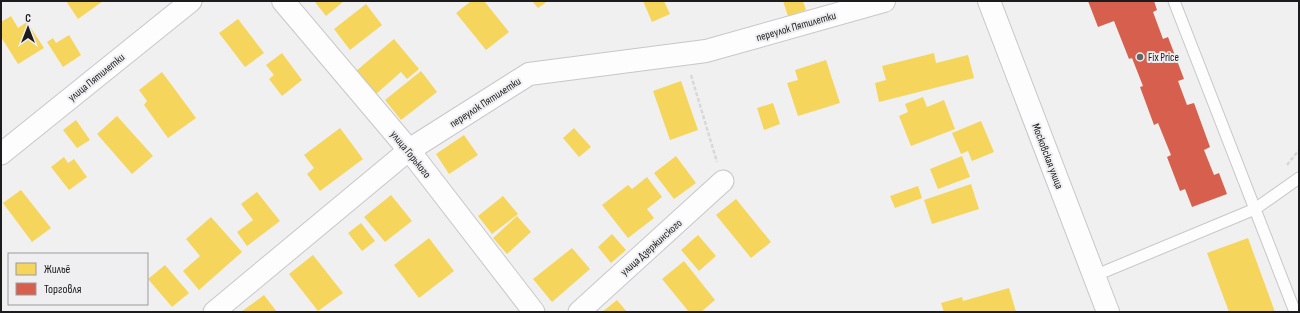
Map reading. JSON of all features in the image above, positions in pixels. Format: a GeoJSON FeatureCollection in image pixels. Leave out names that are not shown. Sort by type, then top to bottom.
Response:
{"type":"FeatureCollection","features":[{"type":"Feature","properties":{"kind":"street","name":"улица Пятилетки"},"geometry":{"type":"LineString","coordinates":[[1,154],[191,1]]}},
{"type":"Feature","properties":{"kind":"street","name":"улица Горького"},"geometry":{"type":"LineString","coordinates":[[283,1],[409,150],[534,312]]}},
{"type":"Feature","properties":{"kind":"street","name":"переулок Пятилетки"},"geometry":{"type":"LineString","coordinates":[[214,312],[409,150],[529,74],[706,51],[884,1]]}},
{"type":"Feature","properties":{"kind":"street","name":"Московская улица"},"geometry":{"type":"LineString","coordinates":[[989,1],[1108,312]]}},
{"type":"Feature","properties":{"kind":"street","name":"улица Дзержинского"},"geometry":{"type":"LineString","coordinates":[[579,312],[723,181]]}},
{"type":"Feature","properties":{"kind":"lane"},"geometry":{"type":"LineString","coordinates":[[1174,1],[1295,312]]}},
{"type":"Feature","properties":{"kind":"lane"},"geometry":{"type":"LineString","coordinates":[[1094,276],[1255,209],[1299,178]]}},
{"type":"Feature","properties":{"kind":"path"},"geometry":{"type":"LineString","coordinates":[[685,54],[723,181]]}},
{"type":"Feature","properties":{"kind":"building: Жильё"},"geometry":{"type":"Polygon","coordinates":[[[66,1],[103,1],[78,19],[66,1]]]}},
{"type":"Feature","properties":{"kind":"building: Жильё"},"geometry":{"type":"Polygon","coordinates":[[[344,1],[326,16],[315,2],[344,1]]]}},
{"type":"Feature","properties":{"kind":"building: Жильё"},"geometry":{"type":"Polygon","coordinates":[[[471,1],[484,1],[509,32],[486,50],[456,13],[471,1]]]}},
{"type":"Feature","properties":{"kind":"building: Жильё"},"geometry":{"type":"Polygon","coordinates":[[[532,1],[548,1],[538,8],[532,1]]]}},
{"type":"Feature","properties":{"kind":"building: Жильё"},"geometry":{"type":"Polygon","coordinates":[[[643,1],[664,1],[670,14],[652,22],[643,1]]]}},
{"type":"Feature","properties":{"kind":"building: Жильё"},"geometry":{"type":"Polygon","coordinates":[[[783,1],[803,1],[806,10],[788,16],[783,1]]]}},
{"type":"Feature","properties":{"kind":"building: Жильё"},"geometry":{"type":"Polygon","coordinates":[[[366,4],[382,25],[350,50],[334,29],[366,4]]]}},
{"type":"Feature","properties":{"kind":"building: Жильё"},"geometry":{"type":"Polygon","coordinates":[[[11,16],[18,28],[27,22],[44,48],[18,64],[1,37],[1,22],[11,16]]]}},
{"type":"Feature","properties":{"kind":"building: Жильё"},"geometry":{"type":"Polygon","coordinates":[[[238,19],[264,53],[245,67],[219,33],[238,19]]]}},
{"type":"Feature","properties":{"kind":"building: Жильё"},"geometry":{"type":"Polygon","coordinates":[[[69,35],[81,55],[63,67],[47,42],[53,38],[56,43],[69,35]]]}},
{"type":"Feature","properties":{"kind":"building: Жильё"},"geometry":{"type":"Polygon","coordinates":[[[394,39],[419,69],[407,79],[401,72],[376,94],[356,71],[394,39]]]}},
{"type":"Feature","properties":{"kind":"building: Жильё"},"geometry":{"type":"Polygon","coordinates":[[[282,53],[302,80],[282,96],[269,79],[274,75],[266,65],[282,53]]]}},
{"type":"Feature","properties":{"kind":"building: Жильё"},"geometry":{"type":"Polygon","coordinates":[[[934,53],[936,63],[968,55],[974,78],[879,102],[875,83],[886,80],[882,66],[934,53]]]}},
{"type":"Feature","properties":{"kind":"building: Жильё"},"geometry":{"type":"Polygon","coordinates":[[[826,60],[840,103],[798,116],[787,83],[798,80],[795,70],[826,60]]]}},
{"type":"Feature","properties":{"kind":"building: Жильё"},"geometry":{"type":"Polygon","coordinates":[[[421,71],[437,92],[401,120],[385,100],[421,71]]]}},
{"type":"Feature","properties":{"kind":"building: Жильё"},"geometry":{"type":"Polygon","coordinates":[[[162,72],[196,118],[168,138],[144,105],[147,101],[139,90],[162,72]]]}},
{"type":"Feature","properties":{"kind":"building: Жильё"},"geometry":{"type":"Polygon","coordinates":[[[681,81],[698,130],[670,140],[653,91],[681,81]]]}},
{"type":"Feature","properties":{"kind":"building: Жильё"},"geometry":{"type":"Polygon","coordinates":[[[923,97],[927,107],[944,100],[955,129],[911,146],[899,116],[908,112],[905,104],[923,97]]]}},
{"type":"Feature","properties":{"kind":"building: Жильё"},"geometry":{"type":"Polygon","coordinates":[[[773,103],[780,124],[764,130],[757,108],[773,103]]]}},
{"type":"Feature","properties":{"kind":"building: Жильё"},"geometry":{"type":"Polygon","coordinates":[[[117,116],[153,156],[132,174],[97,134],[117,116]]]}},
{"type":"Feature","properties":{"kind":"building: Жильё"},"geometry":{"type":"Polygon","coordinates":[[[76,120],[90,140],[77,148],[63,130],[76,120]]]}},
{"type":"Feature","properties":{"kind":"building: Жильё"},"geometry":{"type":"Polygon","coordinates":[[[981,121],[994,152],[972,161],[968,151],[961,154],[952,133],[981,121]]]}},
{"type":"Feature","properties":{"kind":"building: Жильё"},"geometry":{"type":"Polygon","coordinates":[[[340,128],[363,159],[320,191],[307,174],[314,168],[304,155],[340,128]]]}},
{"type":"Feature","properties":{"kind":"building: Жильё"},"geometry":{"type":"Polygon","coordinates":[[[574,128],[591,147],[579,157],[563,138],[574,128]]]}},
{"type":"Feature","properties":{"kind":"building: Жильё"},"geometry":{"type":"Polygon","coordinates":[[[464,135],[478,155],[449,174],[436,154],[464,135]]]}},
{"type":"Feature","properties":{"kind":"building: Жильё"},"geometry":{"type":"Polygon","coordinates":[[[676,156],[696,183],[674,199],[654,173],[676,156]]]}},
{"type":"Feature","properties":{"kind":"building: Жильё"},"geometry":{"type":"Polygon","coordinates":[[[962,156],[970,177],[938,189],[930,169],[962,156]]]}},
{"type":"Feature","properties":{"kind":"building: Жильё"},"geometry":{"type":"Polygon","coordinates":[[[64,157],[68,163],[74,159],[87,177],[69,190],[51,167],[64,157]]]}},
{"type":"Feature","properties":{"kind":"building: Жильё"},"geometry":{"type":"Polygon","coordinates":[[[647,177],[662,197],[647,209],[654,218],[628,238],[602,205],[628,185],[632,189],[647,177]]]}},
{"type":"Feature","properties":{"kind":"building: Жильё"},"geometry":{"type":"Polygon","coordinates":[[[971,184],[979,209],[932,224],[924,200],[971,184]]]}},
{"type":"Feature","properties":{"kind":"building: Жильё"},"geometry":{"type":"Polygon","coordinates":[[[918,186],[922,198],[895,208],[890,196],[918,186]]]}},
{"type":"Feature","properties":{"kind":"building: Жильё"},"geometry":{"type":"Polygon","coordinates":[[[21,190],[51,228],[32,242],[3,203],[21,190]]]}},
{"type":"Feature","properties":{"kind":"building: Жильё"},"geometry":{"type":"Polygon","coordinates":[[[257,192],[280,221],[247,246],[237,232],[253,220],[241,204],[257,192]]]}},
{"type":"Feature","properties":{"kind":"building: Жильё"},"geometry":{"type":"Polygon","coordinates":[[[391,195],[412,221],[385,242],[364,217],[391,195]]]}},
{"type":"Feature","properties":{"kind":"building: Жильё"},"geometry":{"type":"Polygon","coordinates":[[[503,196],[518,214],[492,234],[478,216],[503,196]]]}},
{"type":"Feature","properties":{"kind":"building: Жильё"},"geometry":{"type":"Polygon","coordinates":[[[736,199],[771,242],[751,258],[716,215],[736,199]]]}},
{"type":"Feature","properties":{"kind":"building: Жильё"},"geometry":{"type":"Polygon","coordinates":[[[517,216],[531,232],[507,254],[493,238],[517,216]]]}},
{"type":"Feature","properties":{"kind":"building: Жильё"},"geometry":{"type":"Polygon","coordinates":[[[211,217],[242,252],[199,290],[183,271],[200,256],[186,239],[211,217]]]}},
{"type":"Feature","properties":{"kind":"building: Жильё"},"geometry":{"type":"Polygon","coordinates":[[[361,223],[375,241],[362,251],[348,233],[361,223]]]}},
{"type":"Feature","properties":{"kind":"building: Жильё"},"geometry":{"type":"Polygon","coordinates":[[[612,234],[626,250],[611,263],[598,247],[612,234]]]}},
{"type":"Feature","properties":{"kind":"building: Жильё"},"geometry":{"type":"Polygon","coordinates":[[[698,235],[716,256],[699,271],[681,250],[698,235]]]}},
{"type":"Feature","properties":{"kind":"building: Жильё"},"geometry":{"type":"Polygon","coordinates":[[[429,238],[454,271],[419,298],[394,265],[429,238]]]}},
{"type":"Feature","properties":{"kind":"building: Жильё"},"geometry":{"type":"Polygon","coordinates":[[[1248,238],[1275,312],[1229,312],[1207,253],[1248,238]]]}},
{"type":"Feature","properties":{"kind":"building: Жильё"},"geometry":{"type":"Polygon","coordinates":[[[572,248],[590,269],[552,302],[533,279],[572,248]]]}},
{"type":"Feature","properties":{"kind":"building: Жильё"},"geometry":{"type":"Polygon","coordinates":[[[313,255],[343,293],[318,311],[289,274],[313,255]]]}},
{"type":"Feature","properties":{"kind":"building: Жильё"},"geometry":{"type":"Polygon","coordinates":[[[684,261],[715,300],[701,312],[689,312],[662,279],[684,261]]]}},
{"type":"Feature","properties":{"kind":"building: Жильё"},"geometry":{"type":"Polygon","coordinates":[[[165,265],[189,293],[172,307],[148,279],[165,265]]]}},
{"type":"Feature","properties":{"kind":"building: Жильё"},"geometry":{"type":"Polygon","coordinates":[[[1009,288],[1016,312],[944,312],[941,303],[962,297],[963,301],[1009,288]]]}},
{"type":"Feature","properties":{"kind":"building: Жильё"},"geometry":{"type":"Polygon","coordinates":[[[264,295],[277,312],[241,312],[264,295]]]}},
{"type":"Feature","properties":{"kind":"building: Жильё"},"geometry":{"type":"Polygon","coordinates":[[[617,300],[627,312],[602,312],[617,300]]]}},
{"type":"Feature","properties":{"kind":"building: Торговля"},"geometry":{"type":"Polygon","coordinates":[[[1088,1],[1154,1],[1157,10],[1153,12],[1163,39],[1168,37],[1184,79],[1178,81],[1187,105],[1194,103],[1210,147],[1204,150],[1214,175],[1219,173],[1227,194],[1192,207],[1185,189],[1180,191],[1167,157],[1171,155],[1158,123],[1154,125],[1140,87],[1143,86],[1132,58],[1129,59],[1114,21],[1098,27],[1088,1]]]}},
{"type":"Feature","properties":{"kind":"place","name":"Fix Price"},"geometry":{"type":"Point","coordinates":[1140,57]}}]}
